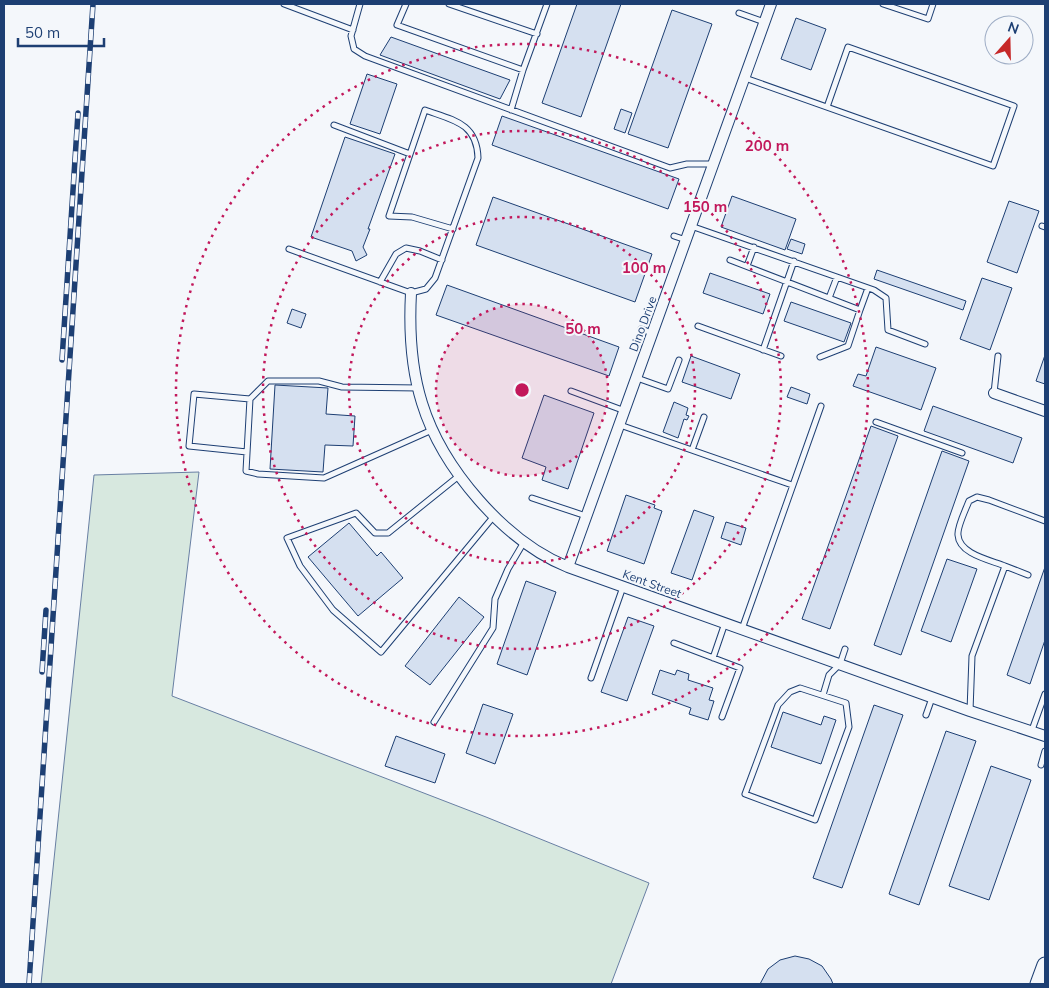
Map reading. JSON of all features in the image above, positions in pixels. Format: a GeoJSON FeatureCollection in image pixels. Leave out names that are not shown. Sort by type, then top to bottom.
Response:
{"type":"FeatureCollection","features":[{"type":"Feature","properties":{"kind":"main road"},"geometry":{"type":"LineString","coordinates":[[1038,984],[1045,965]]}},
{"type":"Feature","properties":{"kind":"street","name":"Dino Drive"},"geometry":{"type":"LineString","coordinates":[[568,567],[771,4]]}},
{"type":"Feature","properties":{"kind":"street","name":"Kent Street"},"geometry":{"type":"LineString","coordinates":[[411,293],[410,321],[412,348],[422,403],[433,430],[445,453],[460,475],[485,506],[524,542],[555,562],[568,567],[932,698],[1032,730],[1045,736]]}},
{"type":"Feature","properties":{"kind":"street"},"geometry":{"type":"LineString","coordinates":[[994,393],[1045,411]]}},
{"type":"Feature","properties":{"kind":"lane"},"geometry":{"type":"LineString","coordinates":[[284,4],[352,30]]}},
{"type":"Feature","properties":{"kind":"lane"},"geometry":{"type":"LineString","coordinates":[[360,4],[351,36],[354,49],[365,56],[670,168],[687,164],[713,164]]}},
{"type":"Feature","properties":{"kind":"lane"},"geometry":{"type":"LineString","coordinates":[[406,4],[398,26],[523,70]]}},
{"type":"Feature","properties":{"kind":"lane"},"geometry":{"type":"LineString","coordinates":[[449,4],[537,34]]}},
{"type":"Feature","properties":{"kind":"lane"},"geometry":{"type":"LineString","coordinates":[[511,110],[523,70],[547,4]]}},
{"type":"Feature","properties":{"kind":"lane"},"geometry":{"type":"LineString","coordinates":[[883,4],[928,19],[933,4]]}},
{"type":"Feature","properties":{"kind":"lane"},"geometry":{"type":"LineString","coordinates":[[739,14],[764,22]]}},
{"type":"Feature","properties":{"kind":"lane"},"geometry":{"type":"LineString","coordinates":[[744,78],[992,166],[1014,106],[848,47],[827,107]]}},
{"type":"Feature","properties":{"kind":"lane"},"geometry":{"type":"LineString","coordinates":[[289,250],[411,293],[426,289],[435,278],[442,260],[453,229],[478,158],[478,145],[463,124],[425,110],[389,216],[412,217],[453,229]]}},
{"type":"Feature","properties":{"kind":"lane"},"geometry":{"type":"LineString","coordinates":[[334,125],[410,154]]}},
{"type":"Feature","properties":{"kind":"lane"},"geometry":{"type":"LineString","coordinates":[[691,226],[874,290],[886,298],[888,330],[926,344]]}},
{"type":"Feature","properties":{"kind":"lane"},"geometry":{"type":"LineString","coordinates":[[674,236],[686,240]]}},
{"type":"Feature","properties":{"kind":"lane"},"geometry":{"type":"LineString","coordinates":[[747,266],[754,247]]}},
{"type":"Feature","properties":{"kind":"lane"},"geometry":{"type":"LineString","coordinates":[[380,282],[396,254],[406,248],[442,260]]}},
{"type":"Feature","properties":{"kind":"lane"},"geometry":{"type":"LineString","coordinates":[[730,260],[860,310]]}},
{"type":"Feature","properties":{"kind":"lane"},"geometry":{"type":"LineString","coordinates":[[763,350],[794,261]]}},
{"type":"Feature","properties":{"kind":"lane"},"geometry":{"type":"LineString","coordinates":[[830,298],[837,277]]}},
{"type":"Feature","properties":{"kind":"lane"},"geometry":{"type":"LineString","coordinates":[[820,357],[848,346],[868,288]]}},
{"type":"Feature","properties":{"kind":"lane"},"geometry":{"type":"LineString","coordinates":[[698,326],[781,356]]}},
{"type":"Feature","properties":{"kind":"lane"},"geometry":{"type":"LineString","coordinates":[[641,329],[652,333]]}},
{"type":"Feature","properties":{"kind":"lane"},"geometry":{"type":"LineString","coordinates":[[994,393],[998,356]]}},
{"type":"Feature","properties":{"kind":"lane"},"geometry":{"type":"LineString","coordinates":[[637,378],[668,389],[679,360]]}},
{"type":"Feature","properties":{"kind":"lane"},"geometry":{"type":"LineString","coordinates":[[419,388],[342,387],[319,381],[268,381],[250,400],[246,471],[258,474],[324,478],[433,430]]}},
{"type":"Feature","properties":{"kind":"lane"},"geometry":{"type":"LineString","coordinates":[[571,391],[625,411]]}},
{"type":"Feature","properties":{"kind":"lane"},"geometry":{"type":"LineString","coordinates":[[247,452],[189,446],[194,394],[250,400]]}},
{"type":"Feature","properties":{"kind":"lane"},"geometry":{"type":"LineString","coordinates":[[742,629],[792,485],[822,406]]}},
{"type":"Feature","properties":{"kind":"lane"},"geometry":{"type":"LineString","coordinates":[[692,450],[704,417]]}},
{"type":"Feature","properties":{"kind":"lane"},"geometry":{"type":"LineString","coordinates":[[876,422],[962,453]]}},
{"type":"Feature","properties":{"kind":"lane"},"geometry":{"type":"LineString","coordinates":[[620,425],[792,485]]}},
{"type":"Feature","properties":{"kind":"lane"},"geometry":{"type":"LineString","coordinates":[[460,475],[388,533],[375,533],[356,513],[287,538],[300,566],[333,610],[381,652],[495,516]]}},
{"type":"Feature","properties":{"kind":"lane"},"geometry":{"type":"LineString","coordinates":[[1028,575],[968,551],[960,543],[957,534],[969,501],[976,497],[1045,521]]}},
{"type":"Feature","properties":{"kind":"lane"},"geometry":{"type":"LineString","coordinates":[[532,498],[587,516]]}},
{"type":"Feature","properties":{"kind":"lane"},"geometry":{"type":"LineString","coordinates":[[434,722],[494,628],[495,599],[508,569],[524,542]]}},
{"type":"Feature","properties":{"kind":"lane"},"geometry":{"type":"LineString","coordinates":[[970,711],[972,656],[1004,566]]}},
{"type":"Feature","properties":{"kind":"lane"},"geometry":{"type":"LineString","coordinates":[[591,678],[623,587]]}},
{"type":"Feature","properties":{"kind":"lane"},"geometry":{"type":"LineString","coordinates":[[714,658],[726,624]]}},
{"type":"Feature","properties":{"kind":"lane"},"geometry":{"type":"LineString","coordinates":[[674,643],[740,668],[722,717]]}},
{"type":"Feature","properties":{"kind":"lane"},"geometry":{"type":"LineString","coordinates":[[823,695],[829,675],[840,664],[845,650]]}},
{"type":"Feature","properties":{"kind":"lane"},"geometry":{"type":"LineString","coordinates":[[800,688],[823,695],[846,703],[849,727],[815,820],[745,794],[778,705],[790,692],[800,688]]}},
{"type":"Feature","properties":{"kind":"lane"},"geometry":{"type":"LineString","coordinates":[[1032,730],[1045,694]]}},
{"type":"Feature","properties":{"kind":"lane"},"geometry":{"type":"LineString","coordinates":[[926,715],[932,698]]}},
{"type":"Feature","properties":{"kind":"lane"},"geometry":{"type":"LineString","coordinates":[[1041,765],[1045,751]]}},
{"type":"Feature","properties":{"kind":"shaded area"},"geometry":{"type":"Polygon","coordinates":[[[199,472],[172,696],[486,817],[649,883],[611,984],[41,984],[94,475],[199,472]]]}},
{"type":"Feature","properties":{"kind":"building"},"geometry":{"type":"Polygon","coordinates":[[[577,4],[621,4],[581,117],[542,103],[577,4]]]}},
{"type":"Feature","properties":{"kind":"building"},"geometry":{"type":"Polygon","coordinates":[[[672,10],[712,24],[668,148],[628,134],[672,10]]]}},
{"type":"Feature","properties":{"kind":"building"},"geometry":{"type":"Polygon","coordinates":[[[796,18],[826,29],[811,70],[781,59],[796,18]]]}},
{"type":"Feature","properties":{"kind":"building"},"geometry":{"type":"Polygon","coordinates":[[[391,37],[510,80],[500,99],[380,55],[391,37]]]}},
{"type":"Feature","properties":{"kind":"building"},"geometry":{"type":"Polygon","coordinates":[[[367,74],[397,84],[380,134],[350,124],[367,74]]]}},
{"type":"Feature","properties":{"kind":"building"},"geometry":{"type":"Polygon","coordinates":[[[621,109],[632,113],[625,133],[614,129],[621,109]]]}},
{"type":"Feature","properties":{"kind":"building"},"geometry":{"type":"Polygon","coordinates":[[[502,116],[679,179],[668,209],[492,145],[502,116]]]}},
{"type":"Feature","properties":{"kind":"building"},"geometry":{"type":"Polygon","coordinates":[[[345,137],[395,154],[363,247],[367,255],[356,261],[352,251],[311,237],[345,137]]]}},
{"type":"Feature","properties":{"kind":"building"},"geometry":{"type":"Polygon","coordinates":[[[732,196],[796,219],[785,250],[721,227],[732,196]]]}},
{"type":"Feature","properties":{"kind":"building"},"geometry":{"type":"Polygon","coordinates":[[[493,197],[652,254],[635,302],[476,245],[493,197]]]}},
{"type":"Feature","properties":{"kind":"building"},"geometry":{"type":"Polygon","coordinates":[[[1009,201],[1039,211],[1017,273],[987,262],[1009,201]]]}},
{"type":"Feature","properties":{"kind":"building"},"geometry":{"type":"Polygon","coordinates":[[[791,239],[805,244],[802,254],[787,249],[791,239]]]}},
{"type":"Feature","properties":{"kind":"building"},"geometry":{"type":"Polygon","coordinates":[[[877,270],[966,301],[963,310],[874,279],[877,270]]]}},
{"type":"Feature","properties":{"kind":"building"},"geometry":{"type":"Polygon","coordinates":[[[710,273],[770,294],[763,314],[703,293],[710,273]]]}},
{"type":"Feature","properties":{"kind":"building"},"geometry":{"type":"Polygon","coordinates":[[[982,278],[1012,288],[990,350],[960,339],[982,278]]]}},
{"type":"Feature","properties":{"kind":"building"},"geometry":{"type":"Polygon","coordinates":[[[447,285],[619,347],[609,376],[436,315],[447,285]]]}},
{"type":"Feature","properties":{"kind":"building"},"geometry":{"type":"Polygon","coordinates":[[[791,302],[851,323],[844,342],[784,321],[791,302]]]}},
{"type":"Feature","properties":{"kind":"building"},"geometry":{"type":"Polygon","coordinates":[[[292,309],[306,314],[301,328],[287,323],[292,309]]]}},
{"type":"Feature","properties":{"kind":"building"},"geometry":{"type":"Polygon","coordinates":[[[876,347],[936,368],[921,410],[853,386],[858,374],[866,376],[876,347]]]}},
{"type":"Feature","properties":{"kind":"building"},"geometry":{"type":"Polygon","coordinates":[[[1045,355],[1045,384],[1036,381],[1045,355]]]}},
{"type":"Feature","properties":{"kind":"building"},"geometry":{"type":"Polygon","coordinates":[[[691,356],[740,374],[731,399],[682,382],[691,356]]]}},
{"type":"Feature","properties":{"kind":"building"},"geometry":{"type":"Polygon","coordinates":[[[275,385],[328,388],[326,414],[355,416],[353,446],[325,445],[323,472],[270,469],[275,385]]]}},
{"type":"Feature","properties":{"kind":"building"},"geometry":{"type":"Polygon","coordinates":[[[791,387],[810,394],[807,404],[787,397],[791,387]]]}},
{"type":"Feature","properties":{"kind":"building"},"geometry":{"type":"Polygon","coordinates":[[[544,395],[594,413],[568,489],[542,480],[546,467],[522,458],[544,395]]]}},
{"type":"Feature","properties":{"kind":"building"},"geometry":{"type":"Polygon","coordinates":[[[674,402],[688,408],[686,415],[689,416],[687,420],[684,419],[678,438],[663,432],[674,402]]]}},
{"type":"Feature","properties":{"kind":"building"},"geometry":{"type":"Polygon","coordinates":[[[933,406],[1022,438],[1013,463],[924,431],[933,406]]]}},
{"type":"Feature","properties":{"kind":"building"},"geometry":{"type":"Polygon","coordinates":[[[871,426],[898,436],[830,629],[802,619],[871,426]]]}},
{"type":"Feature","properties":{"kind":"building"},"geometry":{"type":"Polygon","coordinates":[[[942,451],[969,461],[901,655],[874,645],[942,451]]]}},
{"type":"Feature","properties":{"kind":"building"},"geometry":{"type":"Polygon","coordinates":[[[626,495],[655,505],[654,508],[662,511],[644,564],[607,551],[626,495]]]}},
{"type":"Feature","properties":{"kind":"building"},"geometry":{"type":"Polygon","coordinates":[[[694,510],[714,517],[692,580],[671,573],[694,510]]]}},
{"type":"Feature","properties":{"kind":"building"},"geometry":{"type":"Polygon","coordinates":[[[726,522],[746,528],[741,545],[721,538],[726,522]]]}},
{"type":"Feature","properties":{"kind":"building"},"geometry":{"type":"Polygon","coordinates":[[[349,523],[377,556],[381,552],[403,578],[358,616],[308,557],[349,523]]]}},
{"type":"Feature","properties":{"kind":"building"},"geometry":{"type":"Polygon","coordinates":[[[947,559],[977,569],[951,642],[921,631],[947,559]]]}},
{"type":"Feature","properties":{"kind":"building"},"geometry":{"type":"Polygon","coordinates":[[[1045,567],[1045,640],[1030,684],[1007,675],[1045,567]]]}},
{"type":"Feature","properties":{"kind":"building"},"geometry":{"type":"Polygon","coordinates":[[[526,581],[556,592],[527,675],[497,664],[526,581]]]}},
{"type":"Feature","properties":{"kind":"building"},"geometry":{"type":"Polygon","coordinates":[[[459,597],[484,617],[430,685],[405,666],[459,597]]]}},
{"type":"Feature","properties":{"kind":"building"},"geometry":{"type":"Polygon","coordinates":[[[628,617],[654,626],[627,701],[601,692],[628,617]]]}},
{"type":"Feature","properties":{"kind":"building"},"geometry":{"type":"Polygon","coordinates":[[[660,670],[675,675],[677,670],[689,674],[688,680],[713,688],[709,700],[714,701],[708,720],[689,714],[691,708],[652,694],[660,670]]]}},
{"type":"Feature","properties":{"kind":"building"},"geometry":{"type":"Polygon","coordinates":[[[483,704],[513,714],[495,764],[466,753],[483,704]]]}},
{"type":"Feature","properties":{"kind":"building"},"geometry":{"type":"Polygon","coordinates":[[[874,705],[903,715],[842,888],[813,878],[874,705]]]}},
{"type":"Feature","properties":{"kind":"building"},"geometry":{"type":"Polygon","coordinates":[[[783,712],[821,725],[824,716],[836,720],[821,764],[771,747],[783,712]]]}},
{"type":"Feature","properties":{"kind":"building"},"geometry":{"type":"Polygon","coordinates":[[[946,731],[976,741],[919,905],[889,894],[946,731]]]}},
{"type":"Feature","properties":{"kind":"building"},"geometry":{"type":"Polygon","coordinates":[[[396,736],[445,754],[435,783],[385,766],[396,736]]]}},
{"type":"Feature","properties":{"kind":"building"},"geometry":{"type":"Polygon","coordinates":[[[991,766],[1031,780],[989,900],[949,886],[991,766]]]}},
{"type":"Feature","properties":{"kind":"building"},"geometry":{"type":"Polygon","coordinates":[[[795,956],[809,959],[822,966],[833,984],[760,984],[768,969],[780,960],[795,956]]]}},
{"type":"Feature","properties":{"kind":"railway"},"geometry":{"type":"LineString","coordinates":[[29,984],[93,4]]}},
{"type":"Feature","properties":{"kind":"railway"},"geometry":{"type":"LineString","coordinates":[[62,360],[78,113]]}},
{"type":"Feature","properties":{"kind":"railway"},"geometry":{"type":"LineString","coordinates":[[42,672],[46,610]]}}]}
